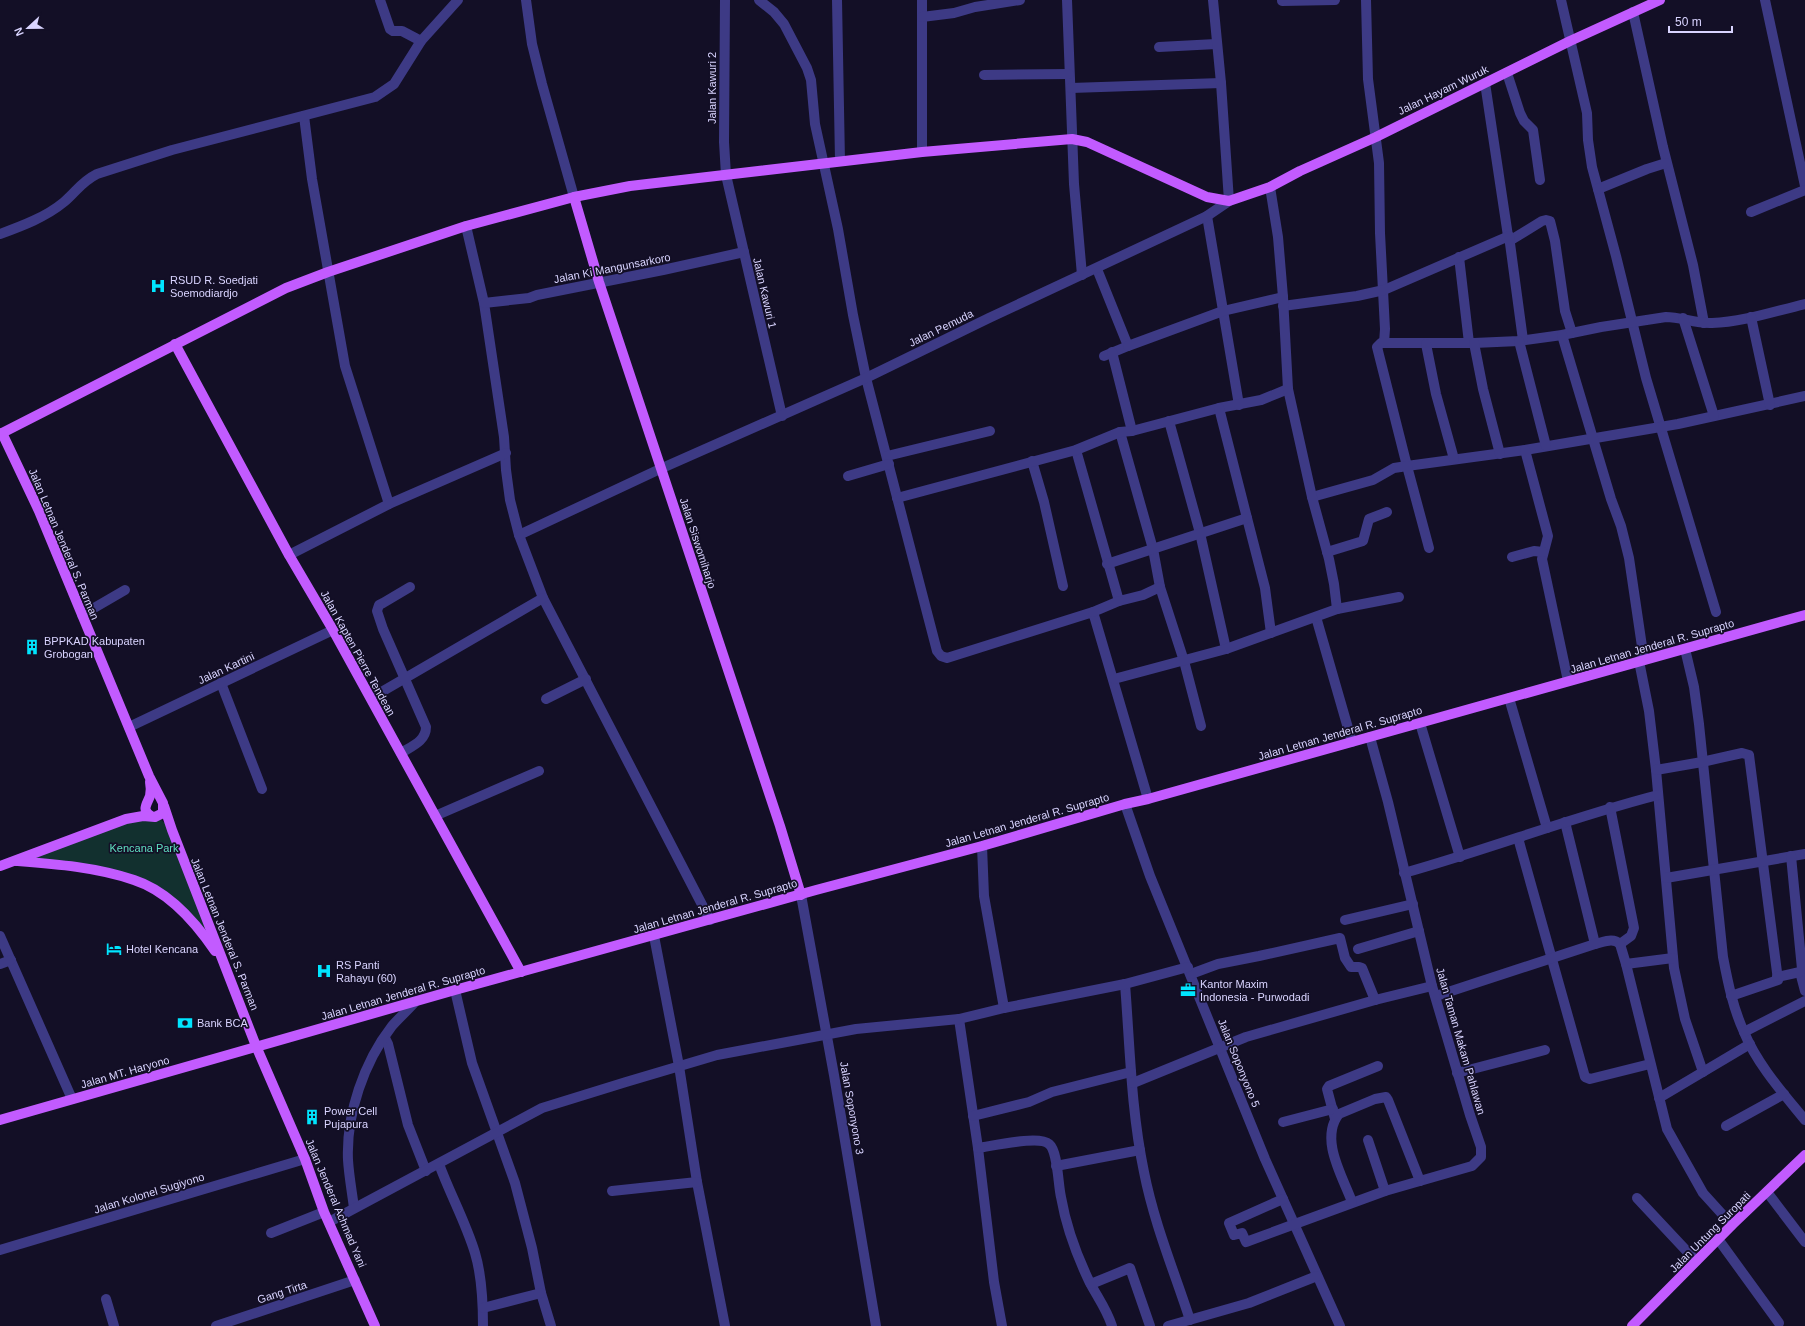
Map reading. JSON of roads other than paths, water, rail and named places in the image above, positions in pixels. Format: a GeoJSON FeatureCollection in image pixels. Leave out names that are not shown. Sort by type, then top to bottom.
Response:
{"type":"FeatureCollection","features":[{"type":"Feature","properties":{"kind":"main road","name":"Jalan Hayam Wuruk"},"geometry":{"type":"LineString","coordinates":[[1233,201],[1270,187],[1313,165],[1376,137],[1485,83],[1660,0]]}},
{"type":"Feature","properties":{"kind":"main road"},"geometry":{"type":"LineString","coordinates":[[1,432],[286,288],[328,272],[466,226],[574,197],[630,186],[922,152],[1072,139],[1087,142],[1113,153],[1191,191],[1207,197],[1233,201]]}},
{"type":"Feature","properties":{"kind":"main road","name":"Jalan Siswomiharjo"},"geometry":{"type":"LineString","coordinates":[[574,197],[599,282],[780,826],[800,895]]}},
{"type":"Feature","properties":{"kind":"main road","name":"Jalan Kapten Pierre Tendean"},"geometry":{"type":"LineString","coordinates":[[175,344],[289,555],[371,698],[521,972]]}},
{"type":"Feature","properties":{"kind":"main road","name":"Jalan Letnan Jenderal S. Parman"},"geometry":{"type":"LineString","coordinates":[[1,432],[39,511],[149,776],[164,804],[172,830],[256,1046]]}},
{"type":"Feature","properties":{"kind":"main road","name":"Jalan Letnan Jenderal R. Suprapto"},"geometry":{"type":"LineString","coordinates":[[256,1046],[982,846],[1125,804],[1148,799],[1805,615]]}},
{"type":"Feature","properties":{"kind":"main road"},"geometry":{"type":"LineString","coordinates":[[149,776],[150,795],[145,809],[153,817]]}},
{"type":"Feature","properties":{"kind":"main road"},"geometry":{"type":"LineString","coordinates":[[0,866],[126,818],[136,813],[147,802],[156,798],[164,804],[163,813],[153,817]]}},
{"type":"Feature","properties":{"kind":"main road"},"geometry":{"type":"LineString","coordinates":[[126,818],[137,816],[153,817],[161,820],[172,830]]}},
{"type":"Feature","properties":{"kind":"main road"},"geometry":{"type":"LineString","coordinates":[[12,861],[62,865],[98,871],[135,880],[161,894],[188,917],[226,966]]}},
{"type":"Feature","properties":{"kind":"main road","name":"Jalan MT. Haryono"},"geometry":{"type":"LineString","coordinates":[[0,1120],[256,1046]]}},
{"type":"Feature","properties":{"kind":"main road","name":"Jalan Jenderal Achmad Yani"},"geometry":{"type":"LineString","coordinates":[[256,1046],[305,1159],[324,1212],[375,1326]]}},
{"type":"Feature","properties":{"kind":"main road","name":"Jalan Untung Suropati"},"geometry":{"type":"LineString","coordinates":[[1633,1326],[1732,1225],[1805,1155]]}},
{"type":"Feature","properties":{"kind":"street"},"geometry":{"type":"LineString","coordinates":[[380,0],[390,29],[393,31],[402,31],[421,41]]}},
{"type":"Feature","properties":{"kind":"street"},"geometry":{"type":"LineString","coordinates":[[0,234],[38,219],[64,202],[86,179],[97,174],[172,150],[375,97],[386,91],[394,84],[421,41],[458,0]]}},
{"type":"Feature","properties":{"kind":"street"},"geometry":{"type":"LineString","coordinates":[[526,0],[532,44],[574,197]]}},
{"type":"Feature","properties":{"kind":"street","name":"Jalan Kawuri 2"},"geometry":{"type":"LineString","coordinates":[[725,0],[724,126],[726,175]]}},
{"type":"Feature","properties":{"kind":"street"},"geometry":{"type":"LineString","coordinates":[[759,0],[774,12],[784,24],[807,68],[813,90],[815,124],[838,229],[866,378],[937,651],[940,656],[947,658],[1093,612],[1119,601],[1143,595],[1160,587]]}},
{"type":"Feature","properties":{"kind":"street"},"geometry":{"type":"LineString","coordinates":[[837,0],[840,161]]}},
{"type":"Feature","properties":{"kind":"street"},"geometry":{"type":"LineString","coordinates":[[922,0],[922,152]]}},
{"type":"Feature","properties":{"kind":"street"},"geometry":{"type":"LineString","coordinates":[[922,17],[954,13],[976,6],[1020,0]]}},
{"type":"Feature","properties":{"kind":"street"},"geometry":{"type":"LineString","coordinates":[[1067,0],[1074,184],[1082,275]]}},
{"type":"Feature","properties":{"kind":"street"},"geometry":{"type":"LineString","coordinates":[[1213,0],[1216,44],[1233,201]]}},
{"type":"Feature","properties":{"kind":"street"},"geometry":{"type":"LineString","coordinates":[[1282,1],[1335,0]]}},
{"type":"Feature","properties":{"kind":"street"},"geometry":{"type":"LineString","coordinates":[[1366,0],[1368,79],[1379,163],[1380,233],[1384,290],[1384,343]]}},
{"type":"Feature","properties":{"kind":"street"},"geometry":{"type":"LineString","coordinates":[[1561,0],[1587,113],[1588,140],[1598,189],[1646,378],[1716,612]]}},
{"type":"Feature","properties":{"kind":"street"},"geometry":{"type":"LineString","coordinates":[[1765,0],[1805,186]]}},
{"type":"Feature","properties":{"kind":"street"},"geometry":{"type":"LineString","coordinates":[[1633,12],[1666,163],[1693,265],[1704,323]]}},
{"type":"Feature","properties":{"kind":"street"},"geometry":{"type":"LineString","coordinates":[[1159,47],[1216,44]]}},
{"type":"Feature","properties":{"kind":"street"},"geometry":{"type":"LineString","coordinates":[[1506,73],[1520,113],[1524,121],[1533,130],[1540,180]]}},
{"type":"Feature","properties":{"kind":"street"},"geometry":{"type":"LineString","coordinates":[[984,75],[1070,74]]}},
{"type":"Feature","properties":{"kind":"street"},"geometry":{"type":"LineString","coordinates":[[1071,88],[1221,83]]}},
{"type":"Feature","properties":{"kind":"street"},"geometry":{"type":"LineString","coordinates":[[1485,83],[1510,238],[1521,340],[1546,446]]}},
{"type":"Feature","properties":{"kind":"street"},"geometry":{"type":"LineString","coordinates":[[304,116],[328,272],[345,366],[389,504]]}},
{"type":"Feature","properties":{"kind":"street"},"geometry":{"type":"LineString","coordinates":[[1598,189],[1666,163]]}},
{"type":"Feature","properties":{"kind":"street","name":"Jalan Kawuri 1"},"geometry":{"type":"LineString","coordinates":[[726,175],[782,416]]}},
{"type":"Feature","properties":{"kind":"street"},"geometry":{"type":"LineString","coordinates":[[1270,187],[1278,237],[1288,389],[1312,496],[1327,552],[1334,584],[1337,609]]}},
{"type":"Feature","properties":{"kind":"street"},"geometry":{"type":"LineString","coordinates":[[1751,212],[1805,190]]}},
{"type":"Feature","properties":{"kind":"street","name":"Jalan Pemuda"},"geometry":{"type":"LineString","coordinates":[[520,534],[660,469],[866,378],[989,318],[1097,269],[1207,216],[1233,201]]}},
{"type":"Feature","properties":{"kind":"street"},"geometry":{"type":"LineString","coordinates":[[1207,216],[1239,405]]}},
{"type":"Feature","properties":{"kind":"street"},"geometry":{"type":"LineString","coordinates":[[1132,431],[1108,354],[1224,311],[1283,302],[1351,297],[1384,290],[1459,257],[1510,238],[1542,221],[1546,220],[1550,222],[1555,241],[1567,334],[1611,499],[1626,545],[1656,770],[1673,958],[1685,1019],[1703,1072]]}},
{"type":"Feature","properties":{"kind":"street"},"geometry":{"type":"LineString","coordinates":[[466,226],[484,303],[506,453],[510,500],[520,534],[543,598],[710,920]]}},
{"type":"Feature","properties":{"kind":"street","name":"Jalan Ki Mangunsarkoro"},"geometry":{"type":"LineString","coordinates":[[484,303],[529,298],[537,294],[663,270],[744,252]]}},
{"type":"Feature","properties":{"kind":"street"},"geometry":{"type":"LineString","coordinates":[[1459,257],[1472,343],[1500,454]]}},
{"type":"Feature","properties":{"kind":"street"},"geometry":{"type":"LineString","coordinates":[[1097,269],[1128,346]]}},
{"type":"Feature","properties":{"kind":"street"},"geometry":{"type":"LineString","coordinates":[[1429,548],[1377,347],[1381,343],[1426,344],[1521,340],[1567,334],[1666,317],[1683,318],[1704,323],[1719,322],[1751,317],[1805,304]]}},
{"type":"Feature","properties":{"kind":"street"},"geometry":{"type":"LineString","coordinates":[[1751,317],[1770,404]]}},
{"type":"Feature","properties":{"kind":"street"},"geometry":{"type":"LineString","coordinates":[[1683,318],[1714,416]]}},
{"type":"Feature","properties":{"kind":"street"},"geometry":{"type":"LineString","coordinates":[[1426,344],[1436,394],[1454,459]]}},
{"type":"Feature","properties":{"kind":"street"},"geometry":{"type":"LineString","coordinates":[[897,498],[1076,450],[1120,432],[1132,431],[1220,408],[1261,400],[1288,389]]}},
{"type":"Feature","properties":{"kind":"street"},"geometry":{"type":"LineString","coordinates":[[1312,496],[1373,480],[1394,468],[1526,450],[1688,422],[1805,396]]}},
{"type":"Feature","properties":{"kind":"street"},"geometry":{"type":"LineString","coordinates":[[1220,408],[1265,588],[1271,633]]}},
{"type":"Feature","properties":{"kind":"street"},"geometry":{"type":"LineString","coordinates":[[1169,421],[1200,534],[1226,649]]}},
{"type":"Feature","properties":{"kind":"street"},"geometry":{"type":"LineString","coordinates":[[848,476],[888,460],[990,431]]}},
{"type":"Feature","properties":{"kind":"street"},"geometry":{"type":"LineString","coordinates":[[1120,432],[1153,549],[1160,587],[1184,661],[1201,726]]}},
{"type":"Feature","properties":{"kind":"street"},"geometry":{"type":"LineString","coordinates":[[1076,450],[1107,564],[1119,601]]}},
{"type":"Feature","properties":{"kind":"street"},"geometry":{"type":"LineString","coordinates":[[1526,450],[1548,536],[1542,559],[1568,682]]}},
{"type":"Feature","properties":{"kind":"street"},"geometry":{"type":"LineString","coordinates":[[289,555],[389,504],[506,453]]}},
{"type":"Feature","properties":{"kind":"street"},"geometry":{"type":"LineString","coordinates":[[1032,461],[1044,502],[1063,586]]}},
{"type":"Feature","properties":{"kind":"street"},"geometry":{"type":"LineString","coordinates":[[1327,552],[1363,541],[1369,519],[1387,512]]}},
{"type":"Feature","properties":{"kind":"street"},"geometry":{"type":"LineString","coordinates":[[1107,564],[1247,518]]}},
{"type":"Feature","properties":{"kind":"street"},"geometry":{"type":"LineString","coordinates":[[1512,557],[1534,551],[1543,552]]}},
{"type":"Feature","properties":{"kind":"street"},"geometry":{"type":"LineString","coordinates":[[401,753],[423,738],[426,732],[426,727],[377,612],[379,606],[383,603],[410,588]]}},
{"type":"Feature","properties":{"kind":"street"},"geometry":{"type":"LineString","coordinates":[[82,615],[125,590]]}},
{"type":"Feature","properties":{"kind":"street"},"geometry":{"type":"LineString","coordinates":[[1114,679],[1226,649],[1337,609],[1399,597]]}},
{"type":"Feature","properties":{"kind":"street"},"geometry":{"type":"LineString","coordinates":[[371,698],[543,598]]}},
{"type":"Feature","properties":{"kind":"street"},"geometry":{"type":"LineString","coordinates":[[1093,612],[1114,679],[1148,799]]}},
{"type":"Feature","properties":{"kind":"street"},"geometry":{"type":"LineString","coordinates":[[1316,617],[1352,742]]}},
{"type":"Feature","properties":{"kind":"street","name":"Jalan Kartini"},"geometry":{"type":"LineString","coordinates":[[129,727],[333,630]]}},
{"type":"Feature","properties":{"kind":"street"},"geometry":{"type":"LineString","coordinates":[[1685,649],[1694,687],[1700,724],[1702,762],[1723,957],[1731,996],[1750,1044],[1784,1094],[1805,1120]]}},
{"type":"Feature","properties":{"kind":"street"},"geometry":{"type":"LineString","coordinates":[[546,699],[586,679]]}},
{"type":"Feature","properties":{"kind":"street"},"geometry":{"type":"LineString","coordinates":[[222,683],[262,789]]}},
{"type":"Feature","properties":{"kind":"street"},"geometry":{"type":"LineString","coordinates":[[1509,698],[1547,828]]}},
{"type":"Feature","properties":{"kind":"street"},"geometry":{"type":"LineString","coordinates":[[1420,723],[1460,857]]}},
{"type":"Feature","properties":{"kind":"street","name":"Jalan Taman Makam Pahlawan"},"geometry":{"type":"LineString","coordinates":[[1283,1199],[1229,1223],[1234,1235],[1242,1232],[1246,1242],[1352,1202],[1472,1166],[1481,1157],[1481,1147],[1457,1073],[1432,986],[1388,802],[1370,737]]}},
{"type":"Feature","properties":{"kind":"street"},"geometry":{"type":"LineString","coordinates":[[1656,770],[1742,754],[1748,755],[1777,977],[1776,982],[1731,996]]}},
{"type":"Feature","properties":{"kind":"street"},"geometry":{"type":"LineString","coordinates":[[435,816],[539,771]]}},
{"type":"Feature","properties":{"kind":"street"},"geometry":{"type":"LineString","coordinates":[[1404,873],[1460,857],[1610,807],[1658,795]]}},
{"type":"Feature","properties":{"kind":"street","name":"Jalan Soponyono 5"},"geometry":{"type":"LineString","coordinates":[[1125,804],[1150,876],[1219,1047],[1283,1199],[1340,1326]]}},
{"type":"Feature","properties":{"kind":"street"},"geometry":{"type":"LineString","coordinates":[[1610,807],[1634,928],[1631,936],[1620,944]]}},
{"type":"Feature","properties":{"kind":"street"},"geometry":{"type":"LineString","coordinates":[[1565,822],[1595,944]]}},
{"type":"Feature","properties":{"kind":"street"},"geometry":{"type":"LineString","coordinates":[[1518,838],[1585,1077],[1590,1079],[1650,1064]]}},
{"type":"Feature","properties":{"kind":"street"},"geometry":{"type":"LineString","coordinates":[[982,846],[984,896],[1004,1008]]}},
{"type":"Feature","properties":{"kind":"street"},"geometry":{"type":"LineString","coordinates":[[1666,878],[1714,871],[1805,854]]}},
{"type":"Feature","properties":{"kind":"street"},"geometry":{"type":"LineString","coordinates":[[1791,856],[1802,969],[1800,972],[1805,991]]}},
{"type":"Feature","properties":{"kind":"street","name":"Jalan Soponyono 3"},"geometry":{"type":"LineString","coordinates":[[800,895],[826,1034],[876,1326]]}},
{"type":"Feature","properties":{"kind":"street"},"geometry":{"type":"LineString","coordinates":[[1346,920],[1413,904]]}},
{"type":"Feature","properties":{"kind":"street"},"geometry":{"type":"LineString","coordinates":[[1358,949],[1419,931]]}},
{"type":"Feature","properties":{"kind":"street"},"geometry":{"type":"LineString","coordinates":[[0,936],[72,1099]]}},
{"type":"Feature","properties":{"kind":"street"},"geometry":{"type":"LineString","coordinates":[[654,936],[679,1066],[697,1182],[725,1326]]}},
{"type":"Feature","properties":{"kind":"street"},"geometry":{"type":"LineString","coordinates":[[329,1222],[542,1108],[717,1055],[856,1029],[959,1019],[1004,1008],[1189,971],[1340,938],[1345,958],[1351,966],[1362,968],[1375,1000]]}},
{"type":"Feature","properties":{"kind":"street"},"geometry":{"type":"LineString","coordinates":[[1436,996],[1595,944],[1610,940],[1618,941],[1626,964],[1667,1129],[1703,1193],[1732,1225]]}},
{"type":"Feature","properties":{"kind":"street"},"geometry":{"type":"LineString","coordinates":[[1626,964],[1673,958]]}},
{"type":"Feature","properties":{"kind":"street"},"geometry":{"type":"LineString","coordinates":[[0,964],[11,960]]}},
{"type":"Feature","properties":{"kind":"street"},"geometry":{"type":"LineString","coordinates":[[1777,977],[1800,972]]}},
{"type":"Feature","properties":{"kind":"street"},"geometry":{"type":"LineString","coordinates":[[1126,984],[1131,1072],[1140,1150],[1149,1195],[1157,1223],[1190,1320]]}},
{"type":"Feature","properties":{"kind":"street"},"geometry":{"type":"LineString","coordinates":[[1133,1083],[1246,1037],[1375,1000],[1432,986]]}},
{"type":"Feature","properties":{"kind":"street"},"geometry":{"type":"LineString","coordinates":[[455,990],[472,1063],[516,1183],[541,1292],[551,1326]]}},
{"type":"Feature","properties":{"kind":"street"},"geometry":{"type":"LineString","coordinates":[[1744,1032],[1805,1001]]}},
{"type":"Feature","properties":{"kind":"street"},"geometry":{"type":"LineString","coordinates":[[354,1208],[348,1158],[350,1127],[357,1093],[373,1058],[392,1027],[415,1002]]}},
{"type":"Feature","properties":{"kind":"street"},"geometry":{"type":"LineString","coordinates":[[959,1019],[978,1148],[994,1282],[1002,1326]]}},
{"type":"Feature","properties":{"kind":"street"},"geometry":{"type":"LineString","coordinates":[[385,1038],[388,1044],[408,1125],[426,1171]]}},
{"type":"Feature","properties":{"kind":"street"},"geometry":{"type":"LineString","coordinates":[[1659,1098],[1750,1044]]}},
{"type":"Feature","properties":{"kind":"street"},"geometry":{"type":"LineString","coordinates":[[1457,1073],[1545,1050]]}},
{"type":"Feature","properties":{"kind":"street"},"geometry":{"type":"LineString","coordinates":[[1352,1202],[1334,1155],[1331,1138],[1334,1114],[1327,1089],[1329,1086],[1378,1066]]}},
{"type":"Feature","properties":{"kind":"street"},"geometry":{"type":"LineString","coordinates":[[973,1116],[1029,1102],[1052,1092],[1131,1072]]}},
{"type":"Feature","properties":{"kind":"street"},"geometry":{"type":"LineString","coordinates":[[1726,1126],[1784,1094]]}},
{"type":"Feature","properties":{"kind":"street"},"geometry":{"type":"LineString","coordinates":[[1283,1122],[1334,1114],[1375,1099],[1386,1097],[1420,1181]]}},
{"type":"Feature","properties":{"kind":"street"},"geometry":{"type":"LineString","coordinates":[[978,1148],[1036,1140],[1046,1142],[1051,1145],[1066,1217],[1091,1284],[1108,1312],[1112,1326]]}},
{"type":"Feature","properties":{"kind":"street"},"geometry":{"type":"LineString","coordinates":[[1368,1140],[1385,1191]]}},
{"type":"Feature","properties":{"kind":"street"},"geometry":{"type":"LineString","coordinates":[[1056,1166],[1140,1150]]}},
{"type":"Feature","properties":{"kind":"street","name":"Jalan Kolonel Sugiyono"},"geometry":{"type":"LineString","coordinates":[[0,1250],[305,1159]]}},
{"type":"Feature","properties":{"kind":"street"},"geometry":{"type":"LineString","coordinates":[[439,1164],[475,1253],[480,1278],[483,1326]]}},
{"type":"Feature","properties":{"kind":"street"},"geometry":{"type":"LineString","coordinates":[[612,1191],[697,1182]]}},
{"type":"Feature","properties":{"kind":"street"},"geometry":{"type":"LineString","coordinates":[[1767,1192],[1805,1242]]}},
{"type":"Feature","properties":{"kind":"street"},"geometry":{"type":"LineString","coordinates":[[1638,1198],[1696,1261]]}},
{"type":"Feature","properties":{"kind":"street"},"geometry":{"type":"LineString","coordinates":[[271,1234],[324,1212]]}},
{"type":"Feature","properties":{"kind":"street"},"geometry":{"type":"LineString","coordinates":[[1718,1239],[1779,1322]]}},
{"type":"Feature","properties":{"kind":"street"},"geometry":{"type":"LineString","coordinates":[[1091,1284],[1130,1268],[1150,1326]]}},
{"type":"Feature","properties":{"kind":"street"},"geometry":{"type":"LineString","coordinates":[[1168,1326],[1274,1294],[1317,1276]]}},
{"type":"Feature","properties":{"kind":"street","name":"Gang Tirta"},"geometry":{"type":"LineString","coordinates":[[216,1326],[355,1280]]}},
{"type":"Feature","properties":{"kind":"street"},"geometry":{"type":"LineString","coordinates":[[483,1308],[541,1292]]}},
{"type":"Feature","properties":{"kind":"street"},"geometry":{"type":"LineString","coordinates":[[106,1298],[114,1326]]}},
{"type":"Feature","properties":{"kind":"place","name":"RSUD R. Soedjati Soemodiardjo"},"geometry":{"type":"Point","coordinates":[158,286]}},
{"type":"Feature","properties":{"kind":"place","name":"BPPKAD Kabupaten Grobogan"},"geometry":{"type":"Point","coordinates":[32,647]}},
{"type":"Feature","properties":{"kind":"place","name":"Hotel Kencana"},"geometry":{"type":"Point","coordinates":[114,949]}},
{"type":"Feature","properties":{"kind":"place","name":"RS Panti Rahayu (60)"},"geometry":{"type":"Point","coordinates":[324,971]}},
{"type":"Feature","properties":{"kind":"place","name":"Kantor Maxim Indonesia - Purwodadi"},"geometry":{"type":"Point","coordinates":[1188,990]}},
{"type":"Feature","properties":{"kind":"place","name":"Bank BCA"},"geometry":{"type":"Point","coordinates":[185,1023]}},
{"type":"Feature","properties":{"kind":"place","name":"Power Cell Pujapura"},"geometry":{"type":"Point","coordinates":[312,1117]}},
{"type":"Feature","properties":{"kind":"park label","name":"Kencana Park"},"geometry":{"type":"Point","coordinates":[144,848]}}]}
